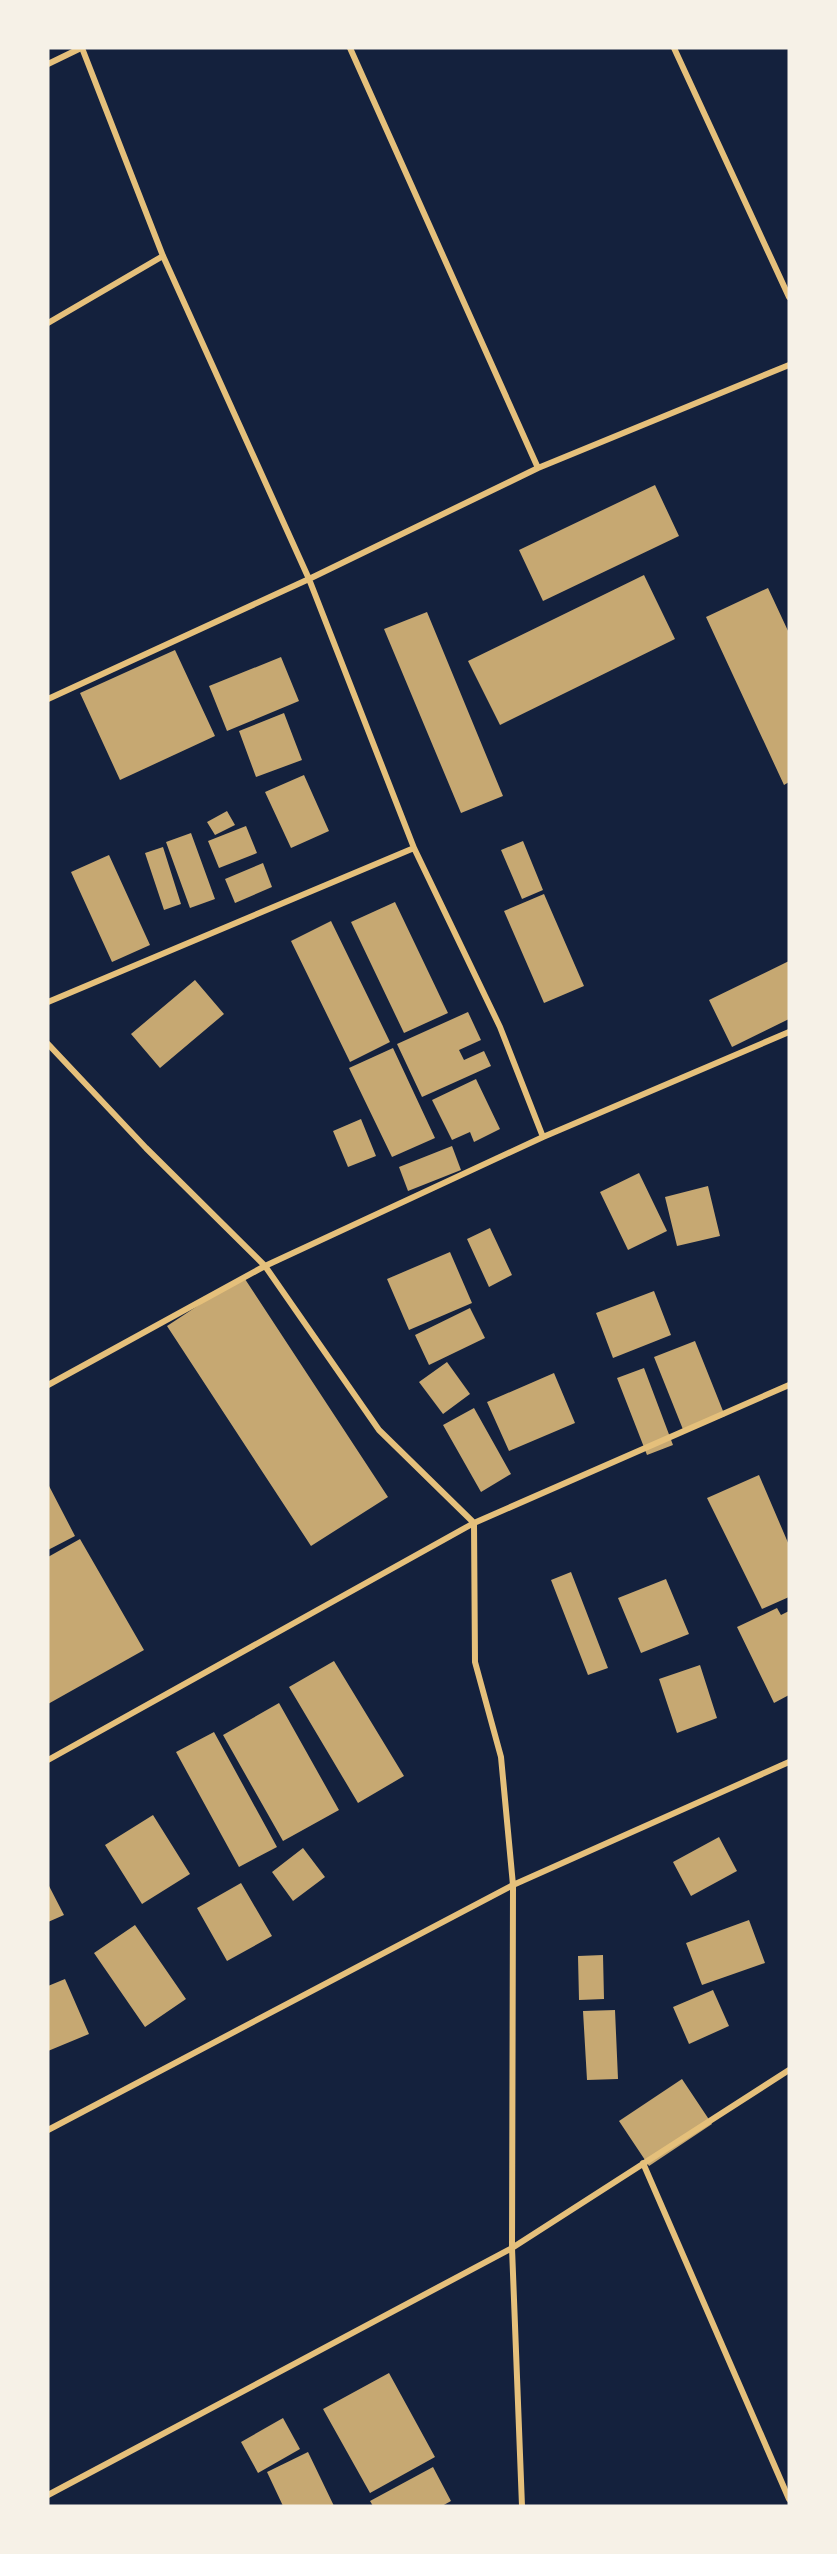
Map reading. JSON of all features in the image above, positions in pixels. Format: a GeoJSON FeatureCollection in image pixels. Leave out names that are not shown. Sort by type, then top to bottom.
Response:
{"type":"FeatureCollection","features":[{"type":"Feature","properties":{"kind":"street"},"geometry":{"type":"LineString","coordinates":[[48,64],[81,48],[163,256],[309,579],[414,848],[500,1027],[543,1137]]}},
{"type":"Feature","properties":{"kind":"street"},"geometry":{"type":"LineString","coordinates":[[350,48],[538,468]]}},
{"type":"Feature","properties":{"kind":"street"},"geometry":{"type":"LineString","coordinates":[[674,48],[789,297]]}},
{"type":"Feature","properties":{"kind":"street"},"geometry":{"type":"LineString","coordinates":[[48,323],[163,256]]}},
{"type":"Feature","properties":{"kind":"street"},"geometry":{"type":"LineString","coordinates":[[48,699],[309,579],[538,468],[789,365]]}},
{"type":"Feature","properties":{"kind":"street"},"geometry":{"type":"LineString","coordinates":[[48,1002],[414,848]]}},
{"type":"Feature","properties":{"kind":"street"},"geometry":{"type":"LineString","coordinates":[[48,1385],[264,1266],[543,1137],[789,1032]]}},
{"type":"Feature","properties":{"kind":"street"},"geometry":{"type":"LineString","coordinates":[[48,1044],[264,1266],[379,1430],[474,1523],[475,1662],[501,1757],[513,1885],[512,2248],[522,2506]]}},
{"type":"Feature","properties":{"kind":"street"},"geometry":{"type":"LineString","coordinates":[[48,1761],[474,1523],[789,1385]]}},
{"type":"Feature","properties":{"kind":"street"},"geometry":{"type":"LineString","coordinates":[[48,2130],[513,1885],[789,1762]]}},
{"type":"Feature","properties":{"kind":"street"},"geometry":{"type":"LineString","coordinates":[[48,2495],[512,2248],[789,2070]]}},
{"type":"Feature","properties":{"kind":"street"},"geometry":{"type":"LineString","coordinates":[[643,2163],[789,2499]]}},
{"type":"Feature","properties":{"kind":"building"},"geometry":{"type":"Polygon","coordinates":[[[655,485],[679,536],[543,601],[519,550],[655,485]]]}},
{"type":"Feature","properties":{"kind":"building"},"geometry":{"type":"Polygon","coordinates":[[[644,575],[675,639],[500,725],[468,661],[644,575]]]}},
{"type":"Feature","properties":{"kind":"building"},"geometry":{"type":"Polygon","coordinates":[[[768,588],[789,633],[789,782],[784,785],[706,617],[768,588]]]}},
{"type":"Feature","properties":{"kind":"building"},"geometry":{"type":"Polygon","coordinates":[[[427,612],[503,796],[461,813],[384,629],[427,612]]]}},
{"type":"Feature","properties":{"kind":"building"},"geometry":{"type":"Polygon","coordinates":[[[175,650],[215,736],[120,780],[80,693],[175,650]]]}},
{"type":"Feature","properties":{"kind":"building"},"geometry":{"type":"Polygon","coordinates":[[[281,657],[299,701],[227,731],[209,686],[281,657]]]}},
{"type":"Feature","properties":{"kind":"building"},"geometry":{"type":"Polygon","coordinates":[[[284,713],[302,760],[256,777],[239,731],[284,713]]]}},
{"type":"Feature","properties":{"kind":"building"},"geometry":{"type":"Polygon","coordinates":[[[304,775],[329,831],[291,848],[265,792],[304,775]]]}},
{"type":"Feature","properties":{"kind":"building"},"geometry":{"type":"Polygon","coordinates":[[[227,811],[235,825],[215,835],[207,822],[227,811]]]}},
{"type":"Feature","properties":{"kind":"building"},"geometry":{"type":"Polygon","coordinates":[[[246,826],[257,853],[219,868],[208,841],[246,826]]]}},
{"type":"Feature","properties":{"kind":"building"},"geometry":{"type":"Polygon","coordinates":[[[191,833],[215,899],[190,908],[166,842],[191,833]]]}},
{"type":"Feature","properties":{"kind":"building"},"geometry":{"type":"Polygon","coordinates":[[[523,841],[543,890],[522,899],[501,850],[523,841]]]}},
{"type":"Feature","properties":{"kind":"building"},"geometry":{"type":"Polygon","coordinates":[[[163,847],[181,904],[164,910],[145,853],[163,847]]]}},
{"type":"Feature","properties":{"kind":"building"},"geometry":{"type":"Polygon","coordinates":[[[109,855],[150,945],[112,962],[71,872],[109,855]]]}},
{"type":"Feature","properties":{"kind":"building"},"geometry":{"type":"Polygon","coordinates":[[[263,863],[272,887],[235,903],[225,879],[263,863]]]}},
{"type":"Feature","properties":{"kind":"building"},"geometry":{"type":"Polygon","coordinates":[[[544,894],[584,986],[544,1003],[504,911],[544,894]]]}},
{"type":"Feature","properties":{"kind":"building"},"geometry":{"type":"Polygon","coordinates":[[[395,902],[448,1013],[404,1033],[351,922],[395,902]]]}},
{"type":"Feature","properties":{"kind":"building"},"geometry":{"type":"Polygon","coordinates":[[[331,921],[390,1042],[350,1062],[291,941],[331,921]]]}},
{"type":"Feature","properties":{"kind":"building"},"geometry":{"type":"Polygon","coordinates":[[[789,961],[789,1019],[732,1047],[709,1000],[789,961]]]}},
{"type":"Feature","properties":{"kind":"building"},"geometry":{"type":"Polygon","coordinates":[[[195,980],[224,1014],[160,1068],[131,1034],[195,980]]]}},
{"type":"Feature","properties":{"kind":"building"},"geometry":{"type":"Polygon","coordinates":[[[468,1012],[481,1040],[459,1050],[464,1060],[484,1051],[491,1066],[422,1097],[397,1044],[468,1012]]]}},
{"type":"Feature","properties":{"kind":"building"},"geometry":{"type":"Polygon","coordinates":[[[393,1048],[435,1138],[392,1157],[349,1068],[393,1048]]]}},
{"type":"Feature","properties":{"kind":"building"},"geometry":{"type":"Polygon","coordinates":[[[476,1079],[500,1129],[474,1142],[470,1132],[452,1140],[432,1100],[476,1079]]]}},
{"type":"Feature","properties":{"kind":"building"},"geometry":{"type":"Polygon","coordinates":[[[361,1119],[376,1156],[348,1167],[333,1131],[361,1119]]]}},
{"type":"Feature","properties":{"kind":"building"},"geometry":{"type":"Polygon","coordinates":[[[452,1146],[461,1170],[408,1191],[399,1167],[452,1146]]]}},
{"type":"Feature","properties":{"kind":"building"},"geometry":{"type":"Polygon","coordinates":[[[639,1173],[667,1231],[628,1250],[600,1192],[639,1173]]]}},
{"type":"Feature","properties":{"kind":"building"},"geometry":{"type":"Polygon","coordinates":[[[708,1186],[720,1236],[677,1246],[665,1197],[708,1186]]]}},
{"type":"Feature","properties":{"kind":"building"},"geometry":{"type":"Polygon","coordinates":[[[490,1228],[512,1275],[489,1287],[467,1239],[490,1228]]]}},
{"type":"Feature","properties":{"kind":"building"},"geometry":{"type":"Polygon","coordinates":[[[450,1252],[472,1303],[409,1330],[387,1279],[450,1252]]]}},
{"type":"Feature","properties":{"kind":"building"},"geometry":{"type":"Polygon","coordinates":[[[243,1276],[388,1497],[311,1546],[167,1326],[243,1276]]]}},
{"type":"Feature","properties":{"kind":"building"},"geometry":{"type":"Polygon","coordinates":[[[654,1291],[671,1335],[613,1358],[596,1313],[654,1291]]]}},
{"type":"Feature","properties":{"kind":"building"},"geometry":{"type":"Polygon","coordinates":[[[470,1308],[485,1338],[429,1365],[415,1335],[470,1308]]]}},
{"type":"Feature","properties":{"kind":"building"},"geometry":{"type":"Polygon","coordinates":[[[695,1341],[725,1416],[684,1432],[654,1357],[695,1341]]]}},
{"type":"Feature","properties":{"kind":"building"},"geometry":{"type":"Polygon","coordinates":[[[447,1362],[470,1394],[443,1414],[419,1382],[447,1362]]]}},
{"type":"Feature","properties":{"kind":"building"},"geometry":{"type":"Polygon","coordinates":[[[644,1368],[673,1445],[647,1455],[617,1378],[644,1368]]]}},
{"type":"Feature","properties":{"kind":"building"},"geometry":{"type":"Polygon","coordinates":[[[554,1373],[575,1423],[509,1451],[487,1402],[554,1373]]]}},
{"type":"Feature","properties":{"kind":"building"},"geometry":{"type":"Polygon","coordinates":[[[474,1408],[511,1474],[481,1492],[443,1425],[474,1408]]]}},
{"type":"Feature","properties":{"kind":"building"},"geometry":{"type":"Polygon","coordinates":[[[759,1475],[789,1545],[789,1597],[762,1609],[707,1498],[759,1475]]]}},
{"type":"Feature","properties":{"kind":"building"},"geometry":{"type":"Polygon","coordinates":[[[48,1484],[75,1536],[48,1550],[48,1484]]]}},
{"type":"Feature","properties":{"kind":"building"},"geometry":{"type":"Polygon","coordinates":[[[80,1539],[144,1650],[48,1704],[48,1557],[80,1539]]]}},
{"type":"Feature","properties":{"kind":"building"},"geometry":{"type":"Polygon","coordinates":[[[571,1572],[608,1668],[588,1675],[551,1580],[571,1572]]]}},
{"type":"Feature","properties":{"kind":"building"},"geometry":{"type":"Polygon","coordinates":[[[666,1579],[689,1634],[641,1653],[618,1598],[666,1579]]]}},
{"type":"Feature","properties":{"kind":"building"},"geometry":{"type":"Polygon","coordinates":[[[777,1608],[781,1615],[789,1611],[789,1695],[774,1703],[737,1627],[777,1608]]]}},
{"type":"Feature","properties":{"kind":"building"},"geometry":{"type":"Polygon","coordinates":[[[334,1661],[404,1776],[358,1803],[289,1687],[334,1661]]]}},
{"type":"Feature","properties":{"kind":"building"},"geometry":{"type":"Polygon","coordinates":[[[700,1665],[717,1718],[677,1733],[659,1679],[700,1665]]]}},
{"type":"Feature","properties":{"kind":"building"},"geometry":{"type":"Polygon","coordinates":[[[279,1703],[339,1810],[283,1841],[223,1735],[279,1703]]]}},
{"type":"Feature","properties":{"kind":"building"},"geometry":{"type":"Polygon","coordinates":[[[214,1732],[277,1847],[239,1867],[176,1752],[214,1732]]]}},
{"type":"Feature","properties":{"kind":"building"},"geometry":{"type":"Polygon","coordinates":[[[153,1815],[190,1874],[142,1904],[105,1845],[153,1815]]]}},
{"type":"Feature","properties":{"kind":"building"},"geometry":{"type":"Polygon","coordinates":[[[719,1837],[737,1871],[691,1896],[673,1862],[719,1837]]]}},
{"type":"Feature","properties":{"kind":"building"},"geometry":{"type":"Polygon","coordinates":[[[303,1848],[325,1877],[293,1901],[272,1872],[303,1848]]]}},
{"type":"Feature","properties":{"kind":"building"},"geometry":{"type":"Polygon","coordinates":[[[241,1883],[272,1936],[227,1961],[197,1908],[241,1883]]]}},
{"type":"Feature","properties":{"kind":"building"},"geometry":{"type":"Polygon","coordinates":[[[48,1884],[64,1915],[48,1922],[48,1884]]]}},
{"type":"Feature","properties":{"kind":"building"},"geometry":{"type":"Polygon","coordinates":[[[749,1920],[765,1963],[702,1985],[686,1943],[749,1920]]]}},
{"type":"Feature","properties":{"kind":"building"},"geometry":{"type":"Polygon","coordinates":[[[135,1925],[186,1999],[145,2027],[94,1953],[135,1925]]]}},
{"type":"Feature","properties":{"kind":"building"},"geometry":{"type":"Polygon","coordinates":[[[603,1955],[604,1999],[579,2000],[578,1956],[603,1955]]]}},
{"type":"Feature","properties":{"kind":"building"},"geometry":{"type":"Polygon","coordinates":[[[65,1979],[89,2034],[48,2051],[48,1986],[65,1979]]]}},
{"type":"Feature","properties":{"kind":"building"},"geometry":{"type":"Polygon","coordinates":[[[713,1990],[729,2026],[689,2044],[673,2007],[713,1990]]]}},
{"type":"Feature","properties":{"kind":"building"},"geometry":{"type":"Polygon","coordinates":[[[615,2010],[618,2079],[587,2080],[583,2011],[615,2010]]]}},
{"type":"Feature","properties":{"kind":"building"},"geometry":{"type":"Polygon","coordinates":[[[682,2079],[712,2124],[649,2166],[619,2121],[682,2079]]]}},
{"type":"Feature","properties":{"kind":"building"},"geometry":{"type":"Polygon","coordinates":[[[389,2373],[435,2457],[370,2493],[323,2409],[389,2373]]]}},
{"type":"Feature","properties":{"kind":"building"},"geometry":{"type":"Polygon","coordinates":[[[283,2418],[300,2449],[258,2473],[241,2442],[283,2418]]]}},
{"type":"Feature","properties":{"kind":"building"},"geometry":{"type":"Polygon","coordinates":[[[308,2452],[334,2506],[283,2506],[267,2472],[308,2452]]]}},
{"type":"Feature","properties":{"kind":"building"},"geometry":{"type":"Polygon","coordinates":[[[433,2467],[451,2501],[442,2506],[373,2506],[370,2501],[433,2467]]]}}]}
